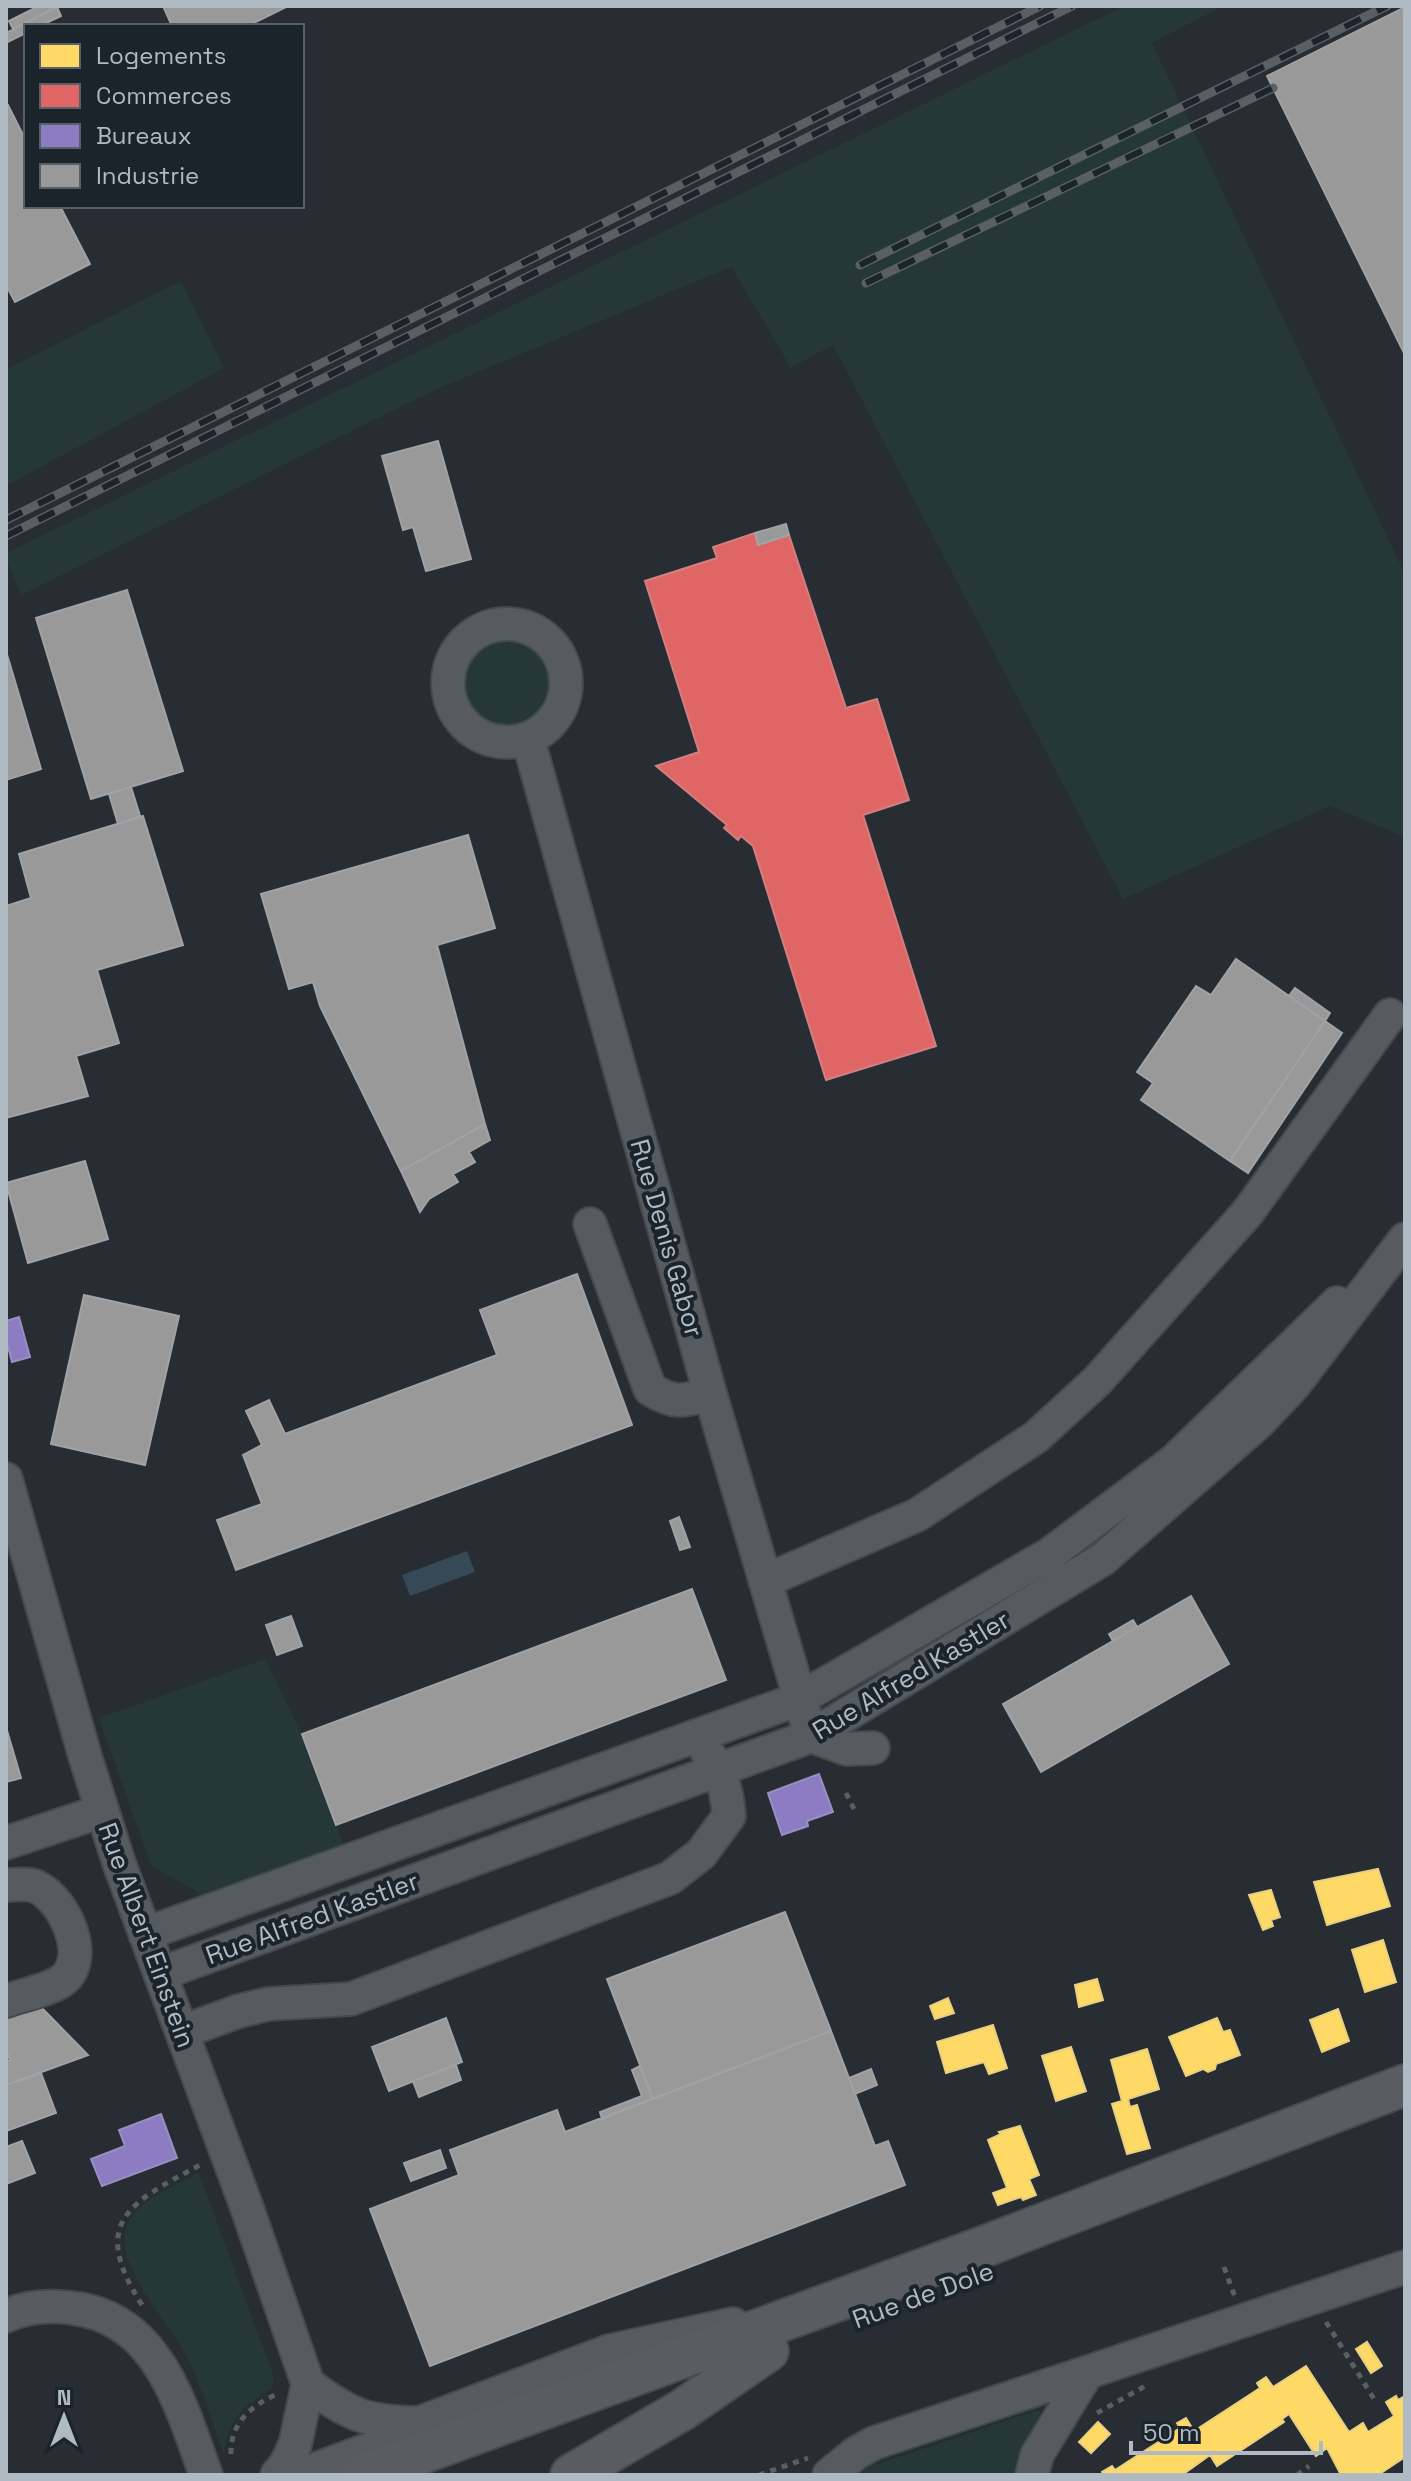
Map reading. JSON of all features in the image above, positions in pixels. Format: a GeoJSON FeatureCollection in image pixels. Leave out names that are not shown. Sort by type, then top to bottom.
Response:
{"type":"FeatureCollection","features":[{"type":"Feature","properties":{"kind":"main road","name":"Rue de Dole"},"geometry":{"type":"LineString","coordinates":[[363,2475],[975,2250],[1405,2085]]}},
{"type":"Feature","properties":{"kind":"main road","name":"Rue de Dole"},"geometry":{"type":"LineString","coordinates":[[438,2475],[1117,2223],[1405,2111]]}},
{"type":"Feature","properties":{"kind":"main road"},"geometry":{"type":"LineString","coordinates":[[571,2475],[682,2410],[768,2351]]}},
{"type":"Feature","properties":{"kind":"street","name":"Rue Denis Gabor"},"geometry":{"type":"LineString","coordinates":[[528,739],[710,1393],[811,1736]]}},
{"type":"Feature","properties":{"kind":"street"},"geometry":{"type":"LineString","coordinates":[[765,1581],[917,1515],[1036,1437],[1097,1381],[1248,1212],[1390,1015]]}},
{"type":"Feature","properties":{"kind":"street"},"geometry":{"type":"LineString","coordinates":[[590,1224],[650,1389],[666,1399],[683,1401],[710,1393]]}},
{"type":"Feature","properties":{"kind":"street","name":"Rue Alfred Kastler"},"geometry":{"type":"LineString","coordinates":[[145,1934],[799,1699],[1050,1554],[1174,1461],[1405,1238]]}},
{"type":"Feature","properties":{"kind":"street","name":"Rue Alfred Kastler"},"geometry":{"type":"LineString","coordinates":[[160,1974],[811,1736],[1103,1559],[1267,1414],[1294,1385],[1405,1238]]}},
{"type":"Feature","properties":{"kind":"street","name":"Rue Albert Einstein"},"geometry":{"type":"LineString","coordinates":[[6,1479],[102,1811],[226,2152],[298,2387]]}},
{"type":"Feature","properties":{"kind":"street"},"geometry":{"type":"LineString","coordinates":[[182,2032],[268,2004],[351,1999],[670,1878],[701,1854],[729,1816],[727,1792],[719,1768],[696,1736]]}},
{"type":"Feature","properties":{"kind":"street"},"geometry":{"type":"LineString","coordinates":[[811,1736],[847,1749],[873,1748]]}},
{"type":"Feature","properties":{"kind":"street"},"geometry":{"type":"LineString","coordinates":[[6,1843],[102,1811]]}},
{"type":"Feature","properties":{"kind":"street"},"geometry":{"type":"LineString","coordinates":[[6,1885],[35,1885],[54,1898],[68,1919],[75,1951],[72,1967],[62,1982],[6,2001]]}},
{"type":"Feature","properties":{"kind":"street"},"geometry":{"type":"LineString","coordinates":[[829,2475],[874,2443],[1405,2267]]}},
{"type":"Feature","properties":{"kind":"street","name":"Rue de Dole"},"geometry":{"type":"LineString","coordinates":[[300,2475],[397,2439],[419,2423],[609,2351],[830,2302]]}},
{"type":"Feature","properties":{"kind":"street"},"geometry":{"type":"LineString","coordinates":[[6,2316],[49,2305],[84,2309],[113,2320],[132,2332],[160,2362],[181,2409],[219,2469]]}},
{"type":"Feature","properties":{"kind":"street"},"geometry":{"type":"LineString","coordinates":[[1032,2475],[1037,2455],[1087,2373]]}},
{"type":"Feature","properties":{"kind":"street"},"geometry":{"type":"LineString","coordinates":[[277,2475],[295,2445],[298,2387],[359,2416],[380,2422],[419,2423]]}},
{"type":"Feature","properties":{"kind":"path"},"geometry":{"type":"LineString","coordinates":[[846,1793],[854,1809]]}},
{"type":"Feature","properties":{"kind":"path"},"geometry":{"type":"LineString","coordinates":[[143,2305],[120,2260],[118,2232],[126,2213],[146,2194],[226,2152]]}},
{"type":"Feature","properties":{"kind":"path"},"geometry":{"type":"LineString","coordinates":[[1326,2322],[1376,2402]]}},
{"type":"Feature","properties":{"kind":"path"},"geometry":{"type":"LineString","coordinates":[[219,2469],[239,2421],[255,2405],[298,2387]]}},
{"type":"Feature","properties":{"kind":"path"},"geometry":{"type":"LineString","coordinates":[[1297,2475],[1309,2466]]}},
{"type":"Feature","properties":{"kind":"shaded area"},"geometry":{"type":"Polygon","coordinates":[[[1124,6],[1223,6],[1152,43],[1405,574],[1405,837],[1330,806],[1123,899],[833,345],[791,368],[731,267],[437,389],[21,595],[6,553],[1124,6]]]}},
{"type":"Feature","properties":{"kind":"shaded area"},"geometry":{"type":"Polygon","coordinates":[[[181,281],[224,368],[6,486],[6,369],[181,281]]]}},
{"type":"Feature","properties":{"kind":"shaded area"},"geometry":{"type":"Polygon","coordinates":[[[509,641],[526,644],[540,654],[550,668],[553,685],[550,702],[540,716],[526,726],[509,729],[492,726],[478,716],[468,702],[465,685],[468,668],[478,654],[492,644],[509,641]]]}},
{"type":"Feature","properties":{"kind":"shaded area"},"geometry":{"type":"Polygon","coordinates":[[[265,1659],[302,1734],[344,1846],[209,1898],[151,1866],[99,1718],[265,1659]]]}},
{"type":"Feature","properties":{"kind":"shaded area"},"geometry":{"type":"Polygon","coordinates":[[[199,2173],[274,2377],[272,2389],[253,2401],[233,2423],[224,2455],[187,2357],[134,2273],[127,2255],[125,2237],[129,2221],[142,2205],[199,2173]]]}},
{"type":"Feature","properties":{"kind":"shaded area"},"geometry":{"type":"Polygon","coordinates":[[[1041,2411],[1021,2454],[1016,2475],[862,2475],[871,2466],[1041,2411]]]}},
{"type":"Feature","properties":{"kind":"water"},"geometry":{"type":"Polygon","coordinates":[[[467,1551],[475,1572],[410,1596],[402,1575],[467,1551]]]}},
{"type":"Feature","properties":{"kind":"building: Logements"},"geometry":{"type":"Polygon","coordinates":[[[1378,1869],[1390,1906],[1327,1925],[1314,1882],[1378,1869]]]}},
{"type":"Feature","properties":{"kind":"building: Logements"},"geometry":{"type":"Polygon","coordinates":[[[1271,1890],[1280,1917],[1271,1920],[1273,1926],[1263,1930],[1249,1895],[1271,1890]]]}},
{"type":"Feature","properties":{"kind":"building: Logements"},"geometry":{"type":"Polygon","coordinates":[[[1383,1940],[1396,1982],[1365,1992],[1352,1950],[1383,1940]]]}},
{"type":"Feature","properties":{"kind":"building: Logements"},"geometry":{"type":"Polygon","coordinates":[[[1097,1979],[1103,2000],[1079,2007],[1075,1985],[1097,1979]]]}},
{"type":"Feature","properties":{"kind":"building: Logements"},"geometry":{"type":"Polygon","coordinates":[[[948,1998],[954,2013],[935,2019],[930,2006],[948,1998]]]}},
{"type":"Feature","properties":{"kind":"building: Logements"},"geometry":{"type":"Polygon","coordinates":[[[1338,2009],[1349,2041],[1322,2052],[1310,2020],[1338,2009]]]}},
{"type":"Feature","properties":{"kind":"building: Logements"},"geometry":{"type":"Polygon","coordinates":[[[1217,2018],[1223,2032],[1230,2030],[1240,2055],[1216,2064],[1215,2069],[1208,2072],[1203,2069],[1186,2076],[1169,2037],[1217,2018]]]}},
{"type":"Feature","properties":{"kind":"building: Logements"},"geometry":{"type":"Polygon","coordinates":[[[993,2025],[1007,2068],[989,2074],[984,2062],[946,2073],[937,2042],[993,2025]]]}},
{"type":"Feature","properties":{"kind":"building: Logements"},"geometry":{"type":"Polygon","coordinates":[[[1071,2047],[1086,2091],[1056,2101],[1042,2056],[1071,2047]]]}},
{"type":"Feature","properties":{"kind":"building: Logements"},"geometry":{"type":"Polygon","coordinates":[[[1147,2049],[1159,2089],[1128,2099],[1130,2107],[1137,2105],[1150,2148],[1127,2154],[1112,2104],[1122,2101],[1111,2060],[1147,2049]]]}},
{"type":"Feature","properties":{"kind":"building: Logements"},"geometry":{"type":"Polygon","coordinates":[[[1020,2126],[1039,2175],[1029,2179],[1036,2195],[998,2205],[993,2193],[1007,2188],[988,2140],[1001,2134],[999,2132],[1020,2126]]]}},
{"type":"Feature","properties":{"kind":"building: Logements"},"geometry":{"type":"Polygon","coordinates":[[[1367,2342],[1382,2366],[1371,2373],[1356,2349],[1367,2342]]]}},
{"type":"Feature","properties":{"kind":"building: Logements"},"geometry":{"type":"Polygon","coordinates":[[[1306,2366],[1349,2432],[1363,2423],[1368,2432],[1394,2416],[1386,2402],[1396,2396],[1398,2400],[1405,2396],[1405,2457],[1378,2475],[1341,2475],[1327,2448],[1316,2456],[1289,2414],[1282,2419],[1284,2422],[1217,2466],[1210,2455],[1182,2475],[1103,2475],[1102,2472],[1112,2466],[1115,2470],[1180,2428],[1177,2423],[1186,2418],[1194,2431],[1260,2388],[1257,2383],[1266,2377],[1273,2387],[1306,2366]]]}},
{"type":"Feature","properties":{"kind":"building: Logements"},"geometry":{"type":"Polygon","coordinates":[[[1098,2422],[1110,2434],[1091,2453],[1079,2442],[1098,2422]]]}},
{"type":"Feature","properties":{"kind":"building: Commerces"},"geometry":{"type":"Polygon","coordinates":[[[755,533],[758,545],[789,535],[846,708],[877,699],[909,800],[863,815],[936,1046],[826,1080],[753,846],[741,836],[738,840],[724,828],[727,825],[656,766],[699,752],[645,581],[717,558],[713,547],[755,533]]]}},
{"type":"Feature","properties":{"kind":"building: Bureaux"},"geometry":{"type":"Polygon","coordinates":[[[19,1317],[30,1357],[12,1362],[6,1339],[6,1321],[19,1317]]]}},
{"type":"Feature","properties":{"kind":"building: Bureaux"},"geometry":{"type":"Polygon","coordinates":[[[819,1774],[833,1812],[807,1821],[808,1826],[782,1835],[768,1793],[819,1774]]]}},
{"type":"Feature","properties":{"kind":"building: Bureaux"},"geometry":{"type":"Polygon","coordinates":[[[161,2114],[177,2158],[102,2186],[91,2159],[125,2146],[119,2130],[161,2114]]]}},
{"type":"Feature","properties":{"kind":"building: Industrie"},"geometry":{"type":"Polygon","coordinates":[[[39,6],[57,7],[13,29],[9,21],[39,6]]]}},
{"type":"Feature","properties":{"kind":"building: Industrie"},"geometry":{"type":"Polygon","coordinates":[[[163,6],[288,6],[252,24],[171,24],[163,6]]]}},
{"type":"Feature","properties":{"kind":"building: Industrie"},"geometry":{"type":"Polygon","coordinates":[[[57,7],[61,16],[44,24],[24,24],[24,34],[6,43],[6,33],[57,7]]]}},
{"type":"Feature","properties":{"kind":"building: Industrie"},"geometry":{"type":"Polygon","coordinates":[[[1405,7],[1405,355],[1267,76],[1405,7]]]}},
{"type":"Feature","properties":{"kind":"building: Industrie"},"geometry":{"type":"Polygon","coordinates":[[[6,106],[24,137],[24,208],[61,208],[90,264],[15,302],[6,285],[6,106]]]}},
{"type":"Feature","properties":{"kind":"building: Industrie"},"geometry":{"type":"Polygon","coordinates":[[[438,441],[471,559],[426,571],[413,527],[403,530],[382,456],[438,441]]]}},
{"type":"Feature","properties":{"kind":"building: Industrie"},"geometry":{"type":"Polygon","coordinates":[[[786,524],[789,535],[758,545],[755,533],[786,524]]]}},
{"type":"Feature","properties":{"kind":"building: Industrie"},"geometry":{"type":"Polygon","coordinates":[[[127,590],[183,771],[91,799],[36,618],[127,590]]]}},
{"type":"Feature","properties":{"kind":"building: Industrie"},"geometry":{"type":"Polygon","coordinates":[[[6,651],[41,769],[6,780],[6,651]]]}},
{"type":"Feature","properties":{"kind":"building: Industrie"},"geometry":{"type":"Polygon","coordinates":[[[131,787],[140,816],[118,824],[109,794],[131,787]]]}},
{"type":"Feature","properties":{"kind":"building: Industrie"},"geometry":{"type":"Polygon","coordinates":[[[143,816],[183,945],[97,970],[119,1043],[76,1056],[88,1096],[6,1118],[6,906],[31,898],[19,854],[143,816]]]}},
{"type":"Feature","properties":{"kind":"building: Industrie"},"geometry":{"type":"Polygon","coordinates":[[[468,835],[495,928],[437,945],[485,1124],[401,1171],[320,1006],[313,982],[289,989],[261,894],[468,835]]]}},
{"type":"Feature","properties":{"kind":"building: Industrie"},"geometry":{"type":"Polygon","coordinates":[[[1236,959],[1325,1021],[1230,1161],[1141,1100],[1153,1083],[1137,1072],[1196,986],[1211,995],[1236,959]]]}},
{"type":"Feature","properties":{"kind":"building: Industrie"},"geometry":{"type":"Polygon","coordinates":[[[1295,988],[1330,1013],[1325,1021],[1289,996],[1295,988]]]}},
{"type":"Feature","properties":{"kind":"building: Industrie"},"geometry":{"type":"Polygon","coordinates":[[[1325,1021],[1342,1033],[1248,1173],[1230,1161],[1325,1021]]]}},
{"type":"Feature","properties":{"kind":"building: Industrie"},"geometry":{"type":"Polygon","coordinates":[[[485,1124],[490,1140],[469,1152],[475,1162],[453,1174],[458,1182],[429,1199],[420,1212],[401,1171],[485,1124]]]}},
{"type":"Feature","properties":{"kind":"building: Industrie"},"geometry":{"type":"Polygon","coordinates":[[[85,1161],[108,1239],[28,1263],[6,1183],[85,1161]]]}},
{"type":"Feature","properties":{"kind":"building: Industrie"},"geometry":{"type":"Polygon","coordinates":[[[577,1274],[632,1425],[236,1570],[217,1520],[262,1504],[243,1455],[262,1445],[246,1411],[269,1400],[285,1434],[497,1355],[480,1310],[577,1274]]]}},
{"type":"Feature","properties":{"kind":"building: Industrie"},"geometry":{"type":"Polygon","coordinates":[[[84,1295],[179,1316],[145,1465],[51,1444],[84,1295]]]}},
{"type":"Feature","properties":{"kind":"building: Industrie"},"geometry":{"type":"Polygon","coordinates":[[[679,1517],[690,1547],[680,1550],[670,1521],[679,1517]]]}},
{"type":"Feature","properties":{"kind":"building: Industrie"},"geometry":{"type":"Polygon","coordinates":[[[692,1589],[726,1680],[336,1825],[302,1734],[692,1589]]]}},
{"type":"Feature","properties":{"kind":"building: Industrie"},"geometry":{"type":"Polygon","coordinates":[[[1191,1596],[1229,1664],[1041,1772],[1003,1704],[1191,1596]]]}},
{"type":"Feature","properties":{"kind":"building: Industrie"},"geometry":{"type":"Polygon","coordinates":[[[291,1616],[302,1646],[277,1655],[266,1625],[291,1616]]]}},
{"type":"Feature","properties":{"kind":"building: Industrie"},"geometry":{"type":"Polygon","coordinates":[[[1133,1620],[1137,1627],[1113,1641],[1109,1634],[1133,1620]]]}},
{"type":"Feature","properties":{"kind":"building: Industrie"},"geometry":{"type":"Polygon","coordinates":[[[6,1727],[21,1778],[6,1782],[6,1727]]]}},
{"type":"Feature","properties":{"kind":"building: Industrie"},"geometry":{"type":"Polygon","coordinates":[[[785,1912],[831,2031],[653,2099],[607,1979],[785,1912]]]}},
{"type":"Feature","properties":{"kind":"building: Industrie"},"geometry":{"type":"Polygon","coordinates":[[[37,2003],[88,2055],[6,2085],[6,2062],[10,2060],[6,2050],[6,2014],[37,2003]]]}},
{"type":"Feature","properties":{"kind":"building: Industrie"},"geometry":{"type":"Polygon","coordinates":[[[446,2018],[462,2062],[389,2091],[372,2047],[446,2018]]]}},
{"type":"Feature","properties":{"kind":"building: Industrie"},"geometry":{"type":"Polygon","coordinates":[[[831,2031],[875,2146],[888,2141],[905,2185],[430,2366],[370,2209],[459,2175],[450,2150],[557,2110],[565,2132],[831,2031]]]}},
{"type":"Feature","properties":{"kind":"building: Industrie"},"geometry":{"type":"Polygon","coordinates":[[[456,2065],[461,2080],[419,2097],[413,2081],[456,2065]]]}},
{"type":"Feature","properties":{"kind":"building: Industrie"},"geometry":{"type":"Polygon","coordinates":[[[640,2066],[653,2099],[602,2119],[600,2112],[642,2096],[632,2070],[640,2066]]]}},
{"type":"Feature","properties":{"kind":"building: Industrie"},"geometry":{"type":"Polygon","coordinates":[[[871,2069],[877,2085],[855,2094],[849,2078],[871,2069]]]}},
{"type":"Feature","properties":{"kind":"building: Industrie"},"geometry":{"type":"Polygon","coordinates":[[[41,2073],[56,2113],[6,2131],[6,2085],[41,2073]]]}},
{"type":"Feature","properties":{"kind":"building: Industrie"},"geometry":{"type":"Polygon","coordinates":[[[22,2141],[35,2173],[6,2184],[6,2147],[22,2141]]]}},
{"type":"Feature","properties":{"kind":"building: Industrie"},"geometry":{"type":"Polygon","coordinates":[[[440,2150],[446,2168],[411,2181],[404,2163],[440,2150]]]}},
{"type":"Feature","properties":{"kind":"railway"},"geometry":{"type":"LineString","coordinates":[[6,520],[1040,6]]}},
{"type":"Feature","properties":{"kind":"railway"},"geometry":{"type":"LineString","coordinates":[[6,536],[1072,6]]}},
{"type":"Feature","properties":{"kind":"railway"},"geometry":{"type":"LineString","coordinates":[[860,265],[1387,6]]}},
{"type":"Feature","properties":{"kind":"railway"},"geometry":{"type":"LineString","coordinates":[[866,283],[1273,88]]}}]}
